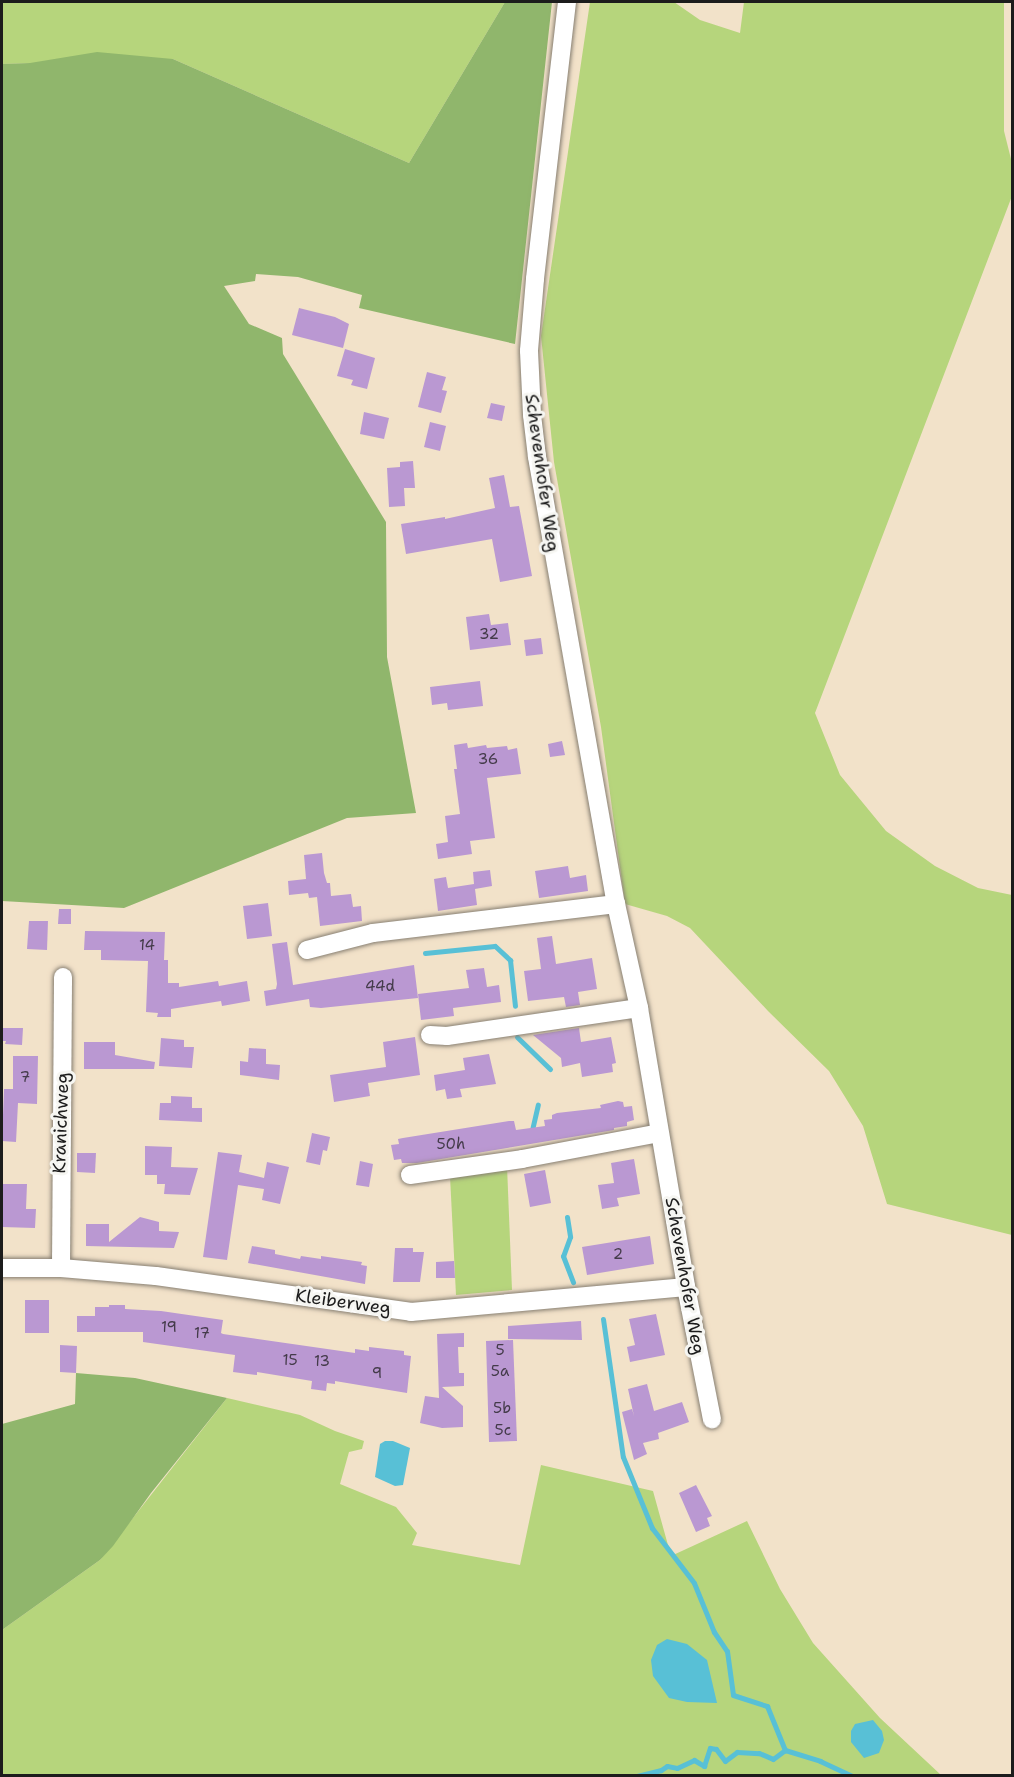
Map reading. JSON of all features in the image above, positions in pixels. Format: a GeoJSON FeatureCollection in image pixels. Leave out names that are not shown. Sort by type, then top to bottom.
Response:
{"type":"FeatureCollection","features":[{"type":"Feature","properties":{"kind":"street","name":"Schevenhofer Weg"},"geometry":{"type":"LineString","coordinates":[[567,2],[535,279],[529,386],[537,457],[616,904],[639,1008],[686,1287],[712,1419]]}},
{"type":"Feature","properties":{"kind":"street"},"geometry":{"type":"LineString","coordinates":[[307,950],[373,933],[616,904]]}},
{"type":"Feature","properties":{"kind":"street","name":"Kranichweg"},"geometry":{"type":"LineString","coordinates":[[61,1268],[63,977]]}},
{"type":"Feature","properties":{"kind":"street"},"geometry":{"type":"LineString","coordinates":[[430,1035],[447,1036],[639,1008]]}},
{"type":"Feature","properties":{"kind":"street"},"geometry":{"type":"LineString","coordinates":[[410,1175],[522,1159],[660,1133]]}},
{"type":"Feature","properties":{"kind":"street","name":"Kleiberweg"},"geometry":{"type":"LineString","coordinates":[[2,1268],[61,1268],[156,1276],[411,1312],[686,1287]]}},
{"type":"Feature","properties":{"kind":"green space"},"geometry":{"type":"Polygon","coordinates":[[[2,2],[505,2],[409,163],[173,59],[2,64],[2,2]]]}},
{"type":"Feature","properties":{"kind":"green space"},"geometry":{"type":"Polygon","coordinates":[[[505,2],[552,2],[515,344],[359,308],[362,295],[298,277],[256,274],[255,281],[224,286],[249,324],[282,338],[283,354],[386,522],[387,657],[416,813],[347,818],[124,908],[2,901],[2,64],[30,63],[97,52],[173,59],[409,163],[505,2]]]}},
{"type":"Feature","properties":{"kind":"green space"},"geometry":{"type":"Polygon","coordinates":[[[590,2],[674,2],[700,20],[740,33],[744,2],[1004,2],[1004,131],[1012,163],[1012,196],[815,713],[840,775],[886,831],[935,866],[978,888],[1012,895],[1012,1235],[887,1204],[863,1126],[829,1071],[768,1011],[690,928],[667,916],[625,904],[601,727],[554,462],[541,336],[590,2]]]}},
{"type":"Feature","properties":{"kind":"green space"},"geometry":{"type":"Polygon","coordinates":[[[507,1166],[512,1290],[456,1295],[450,1176],[507,1166]]]}},
{"type":"Feature","properties":{"kind":"green space"},"geometry":{"type":"Polygon","coordinates":[[[76,1373],[135,1378],[227,1398],[100,1560],[2,1630],[2,1424],[75,1404],[76,1373]]]}},
{"type":"Feature","properties":{"kind":"green space"},"geometry":{"type":"Polygon","coordinates":[[[227,1398],[300,1415],[364,1441],[362,1449],[349,1452],[340,1484],[396,1507],[417,1533],[412,1545],[520,1565],[541,1465],[653,1491],[671,1556],[747,1521],[780,1589],[813,1643],[880,1718],[941,1775],[2,1775],[2,1630],[100,1560],[227,1398]]]}},
{"type":"Feature","properties":{"kind":"water"},"geometry":{"type":"Polygon","coordinates":[[[393,1441],[410,1448],[403,1485],[395,1486],[375,1477],[380,1444],[393,1441]]]}},
{"type":"Feature","properties":{"kind":"water"},"geometry":{"type":"Polygon","coordinates":[[[667,1639],[687,1644],[707,1660],[717,1703],[687,1702],[669,1698],[653,1676],[651,1660],[657,1645],[667,1639]]]}},
{"type":"Feature","properties":{"kind":"water"},"geometry":{"type":"Polygon","coordinates":[[[873,1720],[882,1731],[884,1740],[879,1753],[864,1758],[851,1742],[851,1731],[855,1724],[873,1720]]]}},
{"type":"Feature","properties":{"kind":"building"},"geometry":{"type":"Polygon","coordinates":[[[299,308],[335,317],[349,324],[343,348],[292,335],[299,308]]]}},
{"type":"Feature","properties":{"kind":"building"},"geometry":{"type":"Polygon","coordinates":[[[345,349],[375,358],[367,389],[351,385],[353,380],[337,376],[345,349]]]}},
{"type":"Feature","properties":{"kind":"building"},"geometry":{"type":"Polygon","coordinates":[[[427,372],[446,377],[442,390],[447,391],[441,413],[418,407],[427,372]]]}},
{"type":"Feature","properties":{"kind":"building"},"geometry":{"type":"Polygon","coordinates":[[[491,403],[505,406],[502,421],[487,418],[491,403]]]}},
{"type":"Feature","properties":{"kind":"building"},"geometry":{"type":"Polygon","coordinates":[[[364,412],[389,418],[384,439],[360,434],[364,412]]]}},
{"type":"Feature","properties":{"kind":"building"},"geometry":{"type":"Polygon","coordinates":[[[430,422],[446,426],[440,451],[424,447],[430,422]]]}},
{"type":"Feature","properties":{"kind":"building"},"geometry":{"type":"Polygon","coordinates":[[[413,461],[415,488],[404,488],[405,506],[389,507],[387,468],[400,467],[400,462],[413,461]]]}},
{"type":"Feature","properties":{"kind":"building"},"geometry":{"type":"Polygon","coordinates":[[[504,475],[510,507],[519,506],[532,576],[500,582],[492,539],[406,554],[401,524],[445,517],[445,519],[495,508],[489,478],[504,475]]]}},
{"type":"Feature","properties":{"kind":"building"},"geometry":{"type":"Polygon","coordinates":[[[489,614],[491,625],[508,623],[511,645],[470,650],[466,617],[489,614]]]}},
{"type":"Feature","properties":{"kind":"building"},"geometry":{"type":"Polygon","coordinates":[[[541,638],[543,654],[526,656],[524,640],[541,638]]]}},
{"type":"Feature","properties":{"kind":"building"},"geometry":{"type":"Polygon","coordinates":[[[480,681],[483,706],[448,710],[447,703],[432,705],[430,687],[480,681]]]}},
{"type":"Feature","properties":{"kind":"building"},"geometry":{"type":"Polygon","coordinates":[[[562,741],[565,755],[550,757],[548,744],[562,741]]]}},
{"type":"Feature","properties":{"kind":"building"},"geometry":{"type":"Polygon","coordinates":[[[467,743],[468,748],[486,745],[487,748],[507,746],[508,750],[517,748],[521,774],[487,778],[495,838],[470,841],[472,854],[438,859],[436,844],[448,842],[445,816],[460,814],[454,769],[457,769],[454,745],[467,743]]]}},
{"type":"Feature","properties":{"kind":"building"},"geometry":{"type":"Polygon","coordinates":[[[322,853],[324,873],[327,883],[330,883],[331,896],[351,894],[353,907],[361,906],[362,921],[320,926],[317,897],[309,898],[308,893],[289,895],[288,881],[306,879],[304,855],[322,853]]]}},
{"type":"Feature","properties":{"kind":"building"},"geometry":{"type":"Polygon","coordinates":[[[568,866],[570,878],[586,875],[588,891],[539,898],[535,871],[568,866]]]}},
{"type":"Feature","properties":{"kind":"building"},"geometry":{"type":"Polygon","coordinates":[[[490,870],[492,886],[475,889],[477,905],[438,911],[434,879],[446,877],[448,888],[474,884],[473,872],[490,870]]]}},
{"type":"Feature","properties":{"kind":"building"},"geometry":{"type":"Polygon","coordinates":[[[268,903],[272,936],[247,939],[243,906],[268,903]]]}},
{"type":"Feature","properties":{"kind":"building"},"geometry":{"type":"Polygon","coordinates":[[[59,909],[71,909],[71,924],[58,924],[59,909]]]}},
{"type":"Feature","properties":{"kind":"building"},"geometry":{"type":"Polygon","coordinates":[[[29,921],[48,921],[47,950],[27,949],[29,921]]]}},
{"type":"Feature","properties":{"kind":"building"},"geometry":{"type":"Polygon","coordinates":[[[85,931],[165,932],[164,960],[168,960],[168,983],[179,983],[179,987],[218,981],[219,986],[247,981],[250,1001],[222,1006],[221,1001],[171,1009],[171,1017],[157,1017],[158,1013],[146,1012],[148,961],[101,960],[101,950],[84,950],[85,931]]]}},
{"type":"Feature","properties":{"kind":"building"},"geometry":{"type":"Polygon","coordinates":[[[552,936],[556,964],[592,958],[597,989],[578,992],[580,1005],[566,1007],[564,997],[528,1001],[524,971],[541,969],[537,938],[552,936]]]}},
{"type":"Feature","properties":{"kind":"building"},"geometry":{"type":"Polygon","coordinates":[[[287,942],[293,985],[414,965],[418,998],[321,1008],[310,1007],[309,999],[266,1006],[264,991],[276,989],[277,984],[272,944],[287,942]]]}},
{"type":"Feature","properties":{"kind":"building"},"geometry":{"type":"Polygon","coordinates":[[[484,968],[487,987],[499,985],[501,1002],[453,1008],[454,1016],[421,1020],[418,994],[469,988],[466,970],[484,968]]]}},
{"type":"Feature","properties":{"kind":"building"},"geometry":{"type":"Polygon","coordinates":[[[2,1028],[23,1028],[22,1045],[5,1044],[6,1041],[2,1041],[2,1028]]]}},
{"type":"Feature","properties":{"kind":"building"},"geometry":{"type":"Polygon","coordinates":[[[579,1028],[581,1042],[611,1037],[616,1063],[612,1064],[613,1072],[582,1077],[580,1063],[562,1067],[561,1058],[533,1035],[579,1028]]]}},
{"type":"Feature","properties":{"kind":"building"},"geometry":{"type":"Polygon","coordinates":[[[415,1037],[420,1075],[368,1083],[370,1096],[334,1102],[330,1075],[386,1067],[383,1042],[415,1037]]]}},
{"type":"Feature","properties":{"kind":"building"},"geometry":{"type":"Polygon","coordinates":[[[161,1038],[184,1040],[184,1047],[194,1047],[192,1068],[159,1066],[161,1038]]]}},
{"type":"Feature","properties":{"kind":"building"},"geometry":{"type":"Polygon","coordinates":[[[84,1042],[115,1042],[115,1055],[155,1062],[154,1069],[84,1069],[84,1042]]]}},
{"type":"Feature","properties":{"kind":"building"},"geometry":{"type":"Polygon","coordinates":[[[249,1048],[266,1049],[266,1064],[280,1065],[279,1080],[240,1075],[240,1061],[248,1062],[249,1048]]]}},
{"type":"Feature","properties":{"kind":"building"},"geometry":{"type":"Polygon","coordinates":[[[489,1054],[496,1084],[460,1089],[462,1097],[447,1099],[445,1089],[436,1091],[434,1075],[465,1070],[463,1058],[489,1054]]]}},
{"type":"Feature","properties":{"kind":"building"},"geometry":{"type":"Polygon","coordinates":[[[13,1056],[38,1056],[37,1104],[18,1103],[16,1142],[2,1141],[4,1089],[13,1089],[13,1056]]]}},
{"type":"Feature","properties":{"kind":"building"},"geometry":{"type":"Polygon","coordinates":[[[171,1096],[192,1097],[192,1108],[202,1108],[202,1122],[159,1120],[160,1103],[171,1103],[171,1096]]]}},
{"type":"Feature","properties":{"kind":"building"},"geometry":{"type":"Polygon","coordinates":[[[623,1102],[624,1107],[632,1106],[634,1120],[627,1122],[627,1126],[614,1128],[614,1130],[417,1163],[402,1163],[401,1159],[394,1160],[391,1145],[399,1144],[398,1139],[509,1121],[514,1121],[516,1130],[545,1126],[544,1120],[552,1119],[552,1115],[557,1113],[601,1108],[600,1105],[623,1102]]]}},
{"type":"Feature","properties":{"kind":"building"},"geometry":{"type":"Polygon","coordinates":[[[312,1133],[330,1137],[327,1151],[323,1150],[320,1165],[306,1162],[312,1133]]]}},
{"type":"Feature","properties":{"kind":"building"},"geometry":{"type":"Polygon","coordinates":[[[145,1146],[172,1147],[171,1167],[198,1168],[190,1195],[164,1194],[165,1184],[157,1184],[157,1175],[145,1175],[145,1146]]]}},
{"type":"Feature","properties":{"kind":"building"},"geometry":{"type":"Polygon","coordinates":[[[218,1152],[242,1155],[239,1172],[264,1178],[267,1162],[289,1167],[280,1204],[262,1200],[264,1189],[238,1185],[227,1260],[203,1257],[218,1152]]]}},
{"type":"Feature","properties":{"kind":"building"},"geometry":{"type":"Polygon","coordinates":[[[77,1153],[96,1153],[95,1173],[77,1172],[77,1153]]]}},
{"type":"Feature","properties":{"kind":"building"},"geometry":{"type":"Polygon","coordinates":[[[634,1159],[640,1194],[617,1198],[619,1206],[602,1209],[598,1185],[614,1183],[611,1163],[634,1159]]]}},
{"type":"Feature","properties":{"kind":"building"},"geometry":{"type":"Polygon","coordinates":[[[360,1161],[373,1164],[369,1187],[356,1185],[360,1161]]]}},
{"type":"Feature","properties":{"kind":"building"},"geometry":{"type":"Polygon","coordinates":[[[545,1170],[551,1203],[530,1207],[524,1174],[545,1170]]]}},
{"type":"Feature","properties":{"kind":"building"},"geometry":{"type":"Polygon","coordinates":[[[2,1184],[27,1184],[26,1209],[36,1209],[35,1228],[2,1227],[2,1184]]]}},
{"type":"Feature","properties":{"kind":"building"},"geometry":{"type":"Polygon","coordinates":[[[140,1217],[159,1222],[159,1231],[179,1232],[174,1248],[86,1246],[86,1224],[109,1224],[109,1242],[140,1217]]]}},
{"type":"Feature","properties":{"kind":"building"},"geometry":{"type":"Polygon","coordinates":[[[650,1236],[654,1264],[587,1275],[582,1247],[650,1236]]]}},
{"type":"Feature","properties":{"kind":"building"},"geometry":{"type":"Polygon","coordinates":[[[252,1246],[275,1250],[275,1254],[300,1259],[301,1256],[321,1259],[321,1256],[362,1262],[361,1265],[367,1266],[365,1284],[248,1263],[252,1246]]]}},
{"type":"Feature","properties":{"kind":"building"},"geometry":{"type":"Polygon","coordinates":[[[395,1248],[413,1248],[413,1252],[424,1252],[420,1282],[393,1282],[395,1248]]]}},
{"type":"Feature","properties":{"kind":"building"},"geometry":{"type":"Polygon","coordinates":[[[454,1261],[455,1278],[436,1278],[436,1262],[454,1261]]]}},
{"type":"Feature","properties":{"kind":"building"},"geometry":{"type":"Polygon","coordinates":[[[25,1300],[49,1300],[49,1333],[25,1333],[25,1300]]]}},
{"type":"Feature","properties":{"kind":"building"},"geometry":{"type":"Polygon","coordinates":[[[109,1305],[125,1305],[125,1309],[161,1311],[223,1320],[221,1333],[223,1334],[355,1353],[355,1349],[369,1351],[369,1347],[404,1351],[404,1355],[411,1356],[407,1393],[335,1381],[335,1384],[327,1383],[326,1391],[311,1389],[312,1381],[257,1372],[257,1375],[233,1372],[235,1355],[143,1342],[143,1332],[77,1332],[77,1316],[95,1316],[95,1307],[109,1307],[109,1305]]]}},
{"type":"Feature","properties":{"kind":"building"},"geometry":{"type":"Polygon","coordinates":[[[656,1314],[665,1355],[630,1362],[627,1347],[635,1345],[629,1319],[656,1314]]]}},
{"type":"Feature","properties":{"kind":"building"},"geometry":{"type":"Polygon","coordinates":[[[581,1321],[582,1340],[508,1339],[508,1326],[581,1321]]]}},
{"type":"Feature","properties":{"kind":"building"},"geometry":{"type":"Polygon","coordinates":[[[464,1333],[464,1347],[458,1347],[459,1373],[464,1373],[464,1386],[442,1387],[463,1406],[463,1427],[442,1428],[420,1423],[425,1396],[439,1398],[437,1334],[464,1333]]]}},
{"type":"Feature","properties":{"kind":"building"},"geometry":{"type":"Polygon","coordinates":[[[513,1340],[517,1441],[489,1442],[486,1341],[513,1340]]]}},
{"type":"Feature","properties":{"kind":"building"},"geometry":{"type":"Polygon","coordinates":[[[60,1345],[77,1346],[76,1373],[60,1372],[60,1345]]]}},
{"type":"Feature","properties":{"kind":"building"},"geometry":{"type":"Polygon","coordinates":[[[647,1384],[654,1411],[682,1402],[689,1422],[658,1433],[659,1439],[643,1443],[647,1454],[634,1460],[622,1412],[632,1409],[634,1416],[628,1389],[647,1384]]]}},
{"type":"Feature","properties":{"kind":"building"},"geometry":{"type":"Polygon","coordinates":[[[696,1485],[712,1516],[707,1518],[710,1526],[696,1532],[679,1493],[696,1485]]]}},
{"type":"Feature","properties":{"kind":"waterway"},"geometry":{"type":"LineString","coordinates":[[425,953],[495,946],[510,960],[515,1006]]}},
{"type":"Feature","properties":{"kind":"waterway"},"geometry":{"type":"LineString","coordinates":[[517,1037],[550,1069]]}},
{"type":"Feature","properties":{"kind":"waterway"},"geometry":{"type":"LineString","coordinates":[[534,1131],[532,1130],[538,1105]]}},
{"type":"Feature","properties":{"kind":"waterway"},"geometry":{"type":"LineString","coordinates":[[567,1217],[570,1237],[563,1256],[573,1282]]}},
{"type":"Feature","properties":{"kind":"waterway"},"geometry":{"type":"LineString","coordinates":[[603,1319],[623,1457],[652,1528],[694,1583],[714,1632],[727,1651],[733,1695],[767,1706],[785,1750],[820,1761],[852,1776]]}},
{"type":"Feature","properties":{"kind":"waterway"},"geometry":{"type":"LineString","coordinates":[[637,1776],[661,1770],[667,1766],[677,1768],[694,1760],[704,1766],[710,1748],[716,1749],[725,1761],[737,1752],[759,1753],[773,1759],[785,1750]]}}]}
